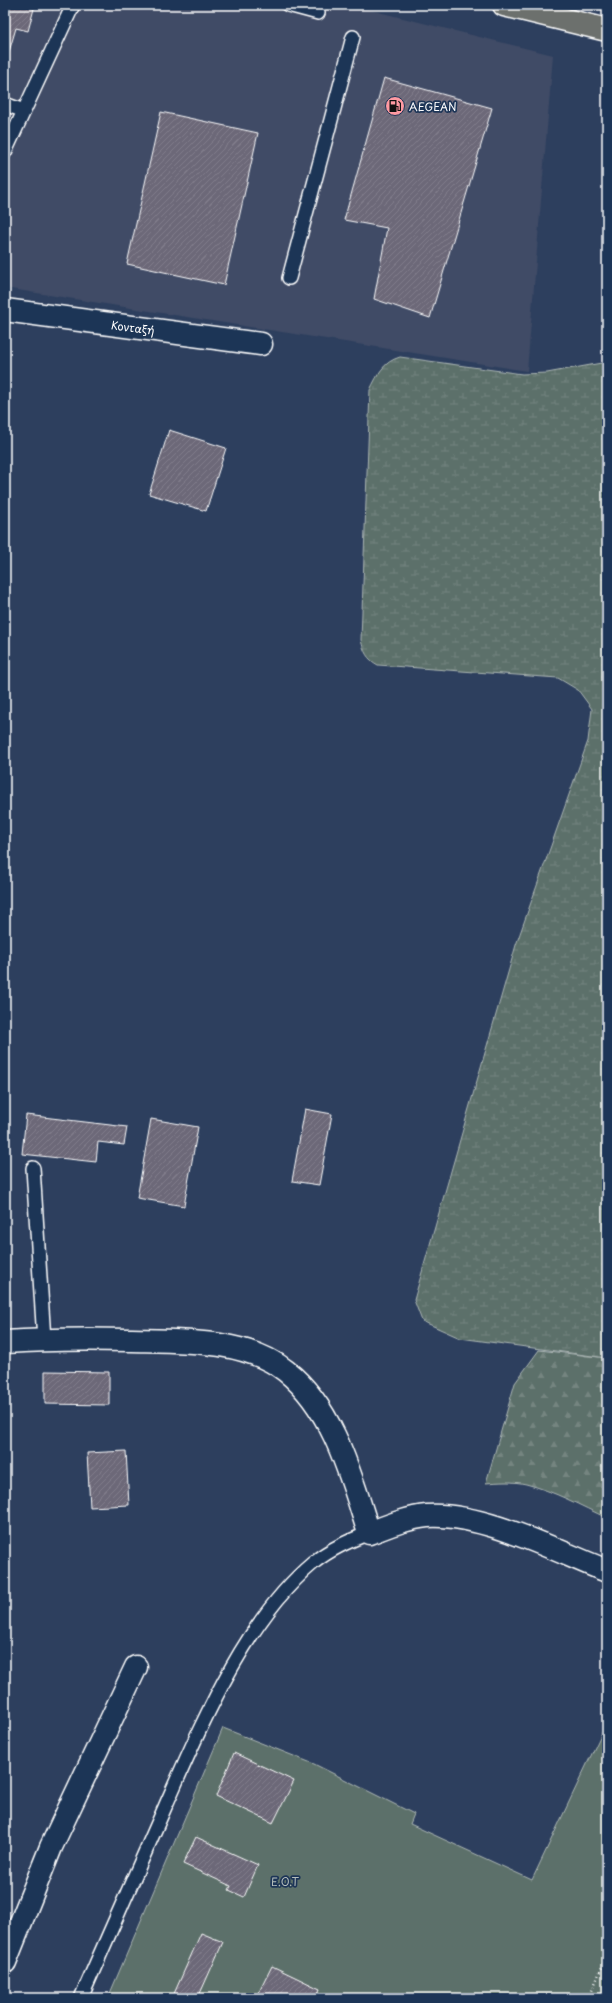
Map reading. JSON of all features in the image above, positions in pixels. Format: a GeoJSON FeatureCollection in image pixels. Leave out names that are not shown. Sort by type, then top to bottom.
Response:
{"type":"FeatureCollection","features":[{"type":"Feature","properties":{"kind":"main road"},"geometry":{"type":"LineString","coordinates":[[504,5],[607,30]]}},
{"type":"Feature","properties":{"kind":"street","name":"Κονταξή"},"geometry":{"type":"LineString","coordinates":[[5,310],[261,344]]}},
{"type":"Feature","properties":{"kind":"street"},"geometry":{"type":"LineString","coordinates":[[5,1342],[44,1340],[197,1342],[251,1353],[277,1365],[287,1372],[306,1391],[324,1417],[343,1458],[369,1533],[414,1518],[436,1516],[456,1518],[511,1533],[607,1572]]}},
{"type":"Feature","properties":{"kind":"street"},"geometry":{"type":"LineString","coordinates":[[5,1962],[51,1847],[136,1667]]}},
{"type":"Feature","properties":{"kind":"lane"},"geometry":{"type":"LineString","coordinates":[[5,152],[73,5]]}},
{"type":"Feature","properties":{"kind":"lane"},"geometry":{"type":"LineString","coordinates":[[288,5],[318,13]]}},
{"type":"Feature","properties":{"kind":"lane"},"geometry":{"type":"LineString","coordinates":[[289,278],[353,37]]}},
{"type":"Feature","properties":{"kind":"lane"},"geometry":{"type":"LineString","coordinates":[[5,104],[24,110]]}},
{"type":"Feature","properties":{"kind":"lane"},"geometry":{"type":"LineString","coordinates":[[33,1168],[44,1340]]}},
{"type":"Feature","properties":{"kind":"lane"},"geometry":{"type":"LineString","coordinates":[[81,1998],[190,1751],[248,1640],[272,1606],[313,1564],[343,1544],[369,1533]]}},
{"type":"Feature","properties":{"kind":"path"},"geometry":{"type":"LineString","coordinates":[[589,1998],[607,1955]]}},
{"type":"Feature","properties":{"kind":"shaded area"},"geometry":{"type":"Polygon","coordinates":[[[5,5],[350,5],[553,55],[527,371],[5,288],[5,5]]]}},
{"type":"Feature","properties":{"kind":"green space"},"geometry":{"type":"Polygon","coordinates":[[[400,357],[522,374],[547,373],[607,362],[607,1358],[460,1338],[422,1321],[414,1300],[516,945],[588,741],[592,709],[578,690],[558,678],[378,665],[366,655],[361,640],[370,390],[385,365],[400,357]]]}},
{"type":"Feature","properties":{"kind":"green space"},"geometry":{"type":"Polygon","coordinates":[[[539,1350],[607,1358],[607,1518],[567,1499],[526,1484],[516,1482],[486,1483],[515,1383],[539,1350]]]}},
{"type":"Feature","properties":{"kind":"green space","name":"E.O.T"},"geometry":{"type":"Polygon","coordinates":[[[607,1722],[607,1998],[108,1998],[223,1728],[314,1764],[414,1814],[410,1824],[532,1880],[607,1722]]]}},
{"type":"Feature","properties":{"kind":"building"},"geometry":{"type":"Polygon","coordinates":[[[5,5],[35,5],[28,31],[16,28],[5,65],[5,5]]]}},
{"type":"Feature","properties":{"kind":"building"},"geometry":{"type":"Polygon","coordinates":[[[384,78],[492,108],[430,318],[374,299],[387,228],[344,220],[384,78]]]}},
{"type":"Feature","properties":{"kind":"building"},"geometry":{"type":"Polygon","coordinates":[[[161,112],[258,133],[224,285],[127,264],[161,112]]]}},
{"type":"Feature","properties":{"kind":"building"},"geometry":{"type":"Polygon","coordinates":[[[169,430],[226,448],[206,511],[149,494],[169,430]]]}},
{"type":"Feature","properties":{"kind":"building"},"geometry":{"type":"Polygon","coordinates":[[[305,1109],[332,1114],[319,1185],[292,1181],[305,1109]]]}},
{"type":"Feature","properties":{"kind":"building"},"geometry":{"type":"Polygon","coordinates":[[[26,1115],[127,1127],[124,1145],[98,1142],[96,1162],[22,1154],[26,1115]]]}},
{"type":"Feature","properties":{"kind":"building"},"geometry":{"type":"Polygon","coordinates":[[[151,1119],[198,1127],[184,1206],[137,1198],[151,1119]]]}},
{"type":"Feature","properties":{"kind":"building"},"geometry":{"type":"Polygon","coordinates":[[[45,1371],[109,1372],[109,1405],[45,1404],[45,1371]]]}},
{"type":"Feature","properties":{"kind":"building"},"geometry":{"type":"Polygon","coordinates":[[[126,1451],[129,1505],[90,1507],[87,1453],[126,1451]]]}},
{"type":"Feature","properties":{"kind":"building"},"geometry":{"type":"Polygon","coordinates":[[[234,1753],[294,1781],[273,1823],[216,1796],[234,1753]]]}},
{"type":"Feature","properties":{"kind":"building"},"geometry":{"type":"Polygon","coordinates":[[[196,1837],[258,1865],[244,1897],[229,1890],[231,1886],[183,1864],[196,1837]]]}},
{"type":"Feature","properties":{"kind":"building"},"geometry":{"type":"Polygon","coordinates":[[[201,1933],[223,1942],[198,1998],[178,1998],[173,1996],[201,1933]]]}},
{"type":"Feature","properties":{"kind":"building"},"geometry":{"type":"Polygon","coordinates":[[[272,1966],[320,1989],[316,1998],[256,1998],[272,1966]]]}},
{"type":"Feature","properties":{"kind":"place","name":"AEGEAN"},"geometry":{"type":"Point","coordinates":[395,106]}}]}
